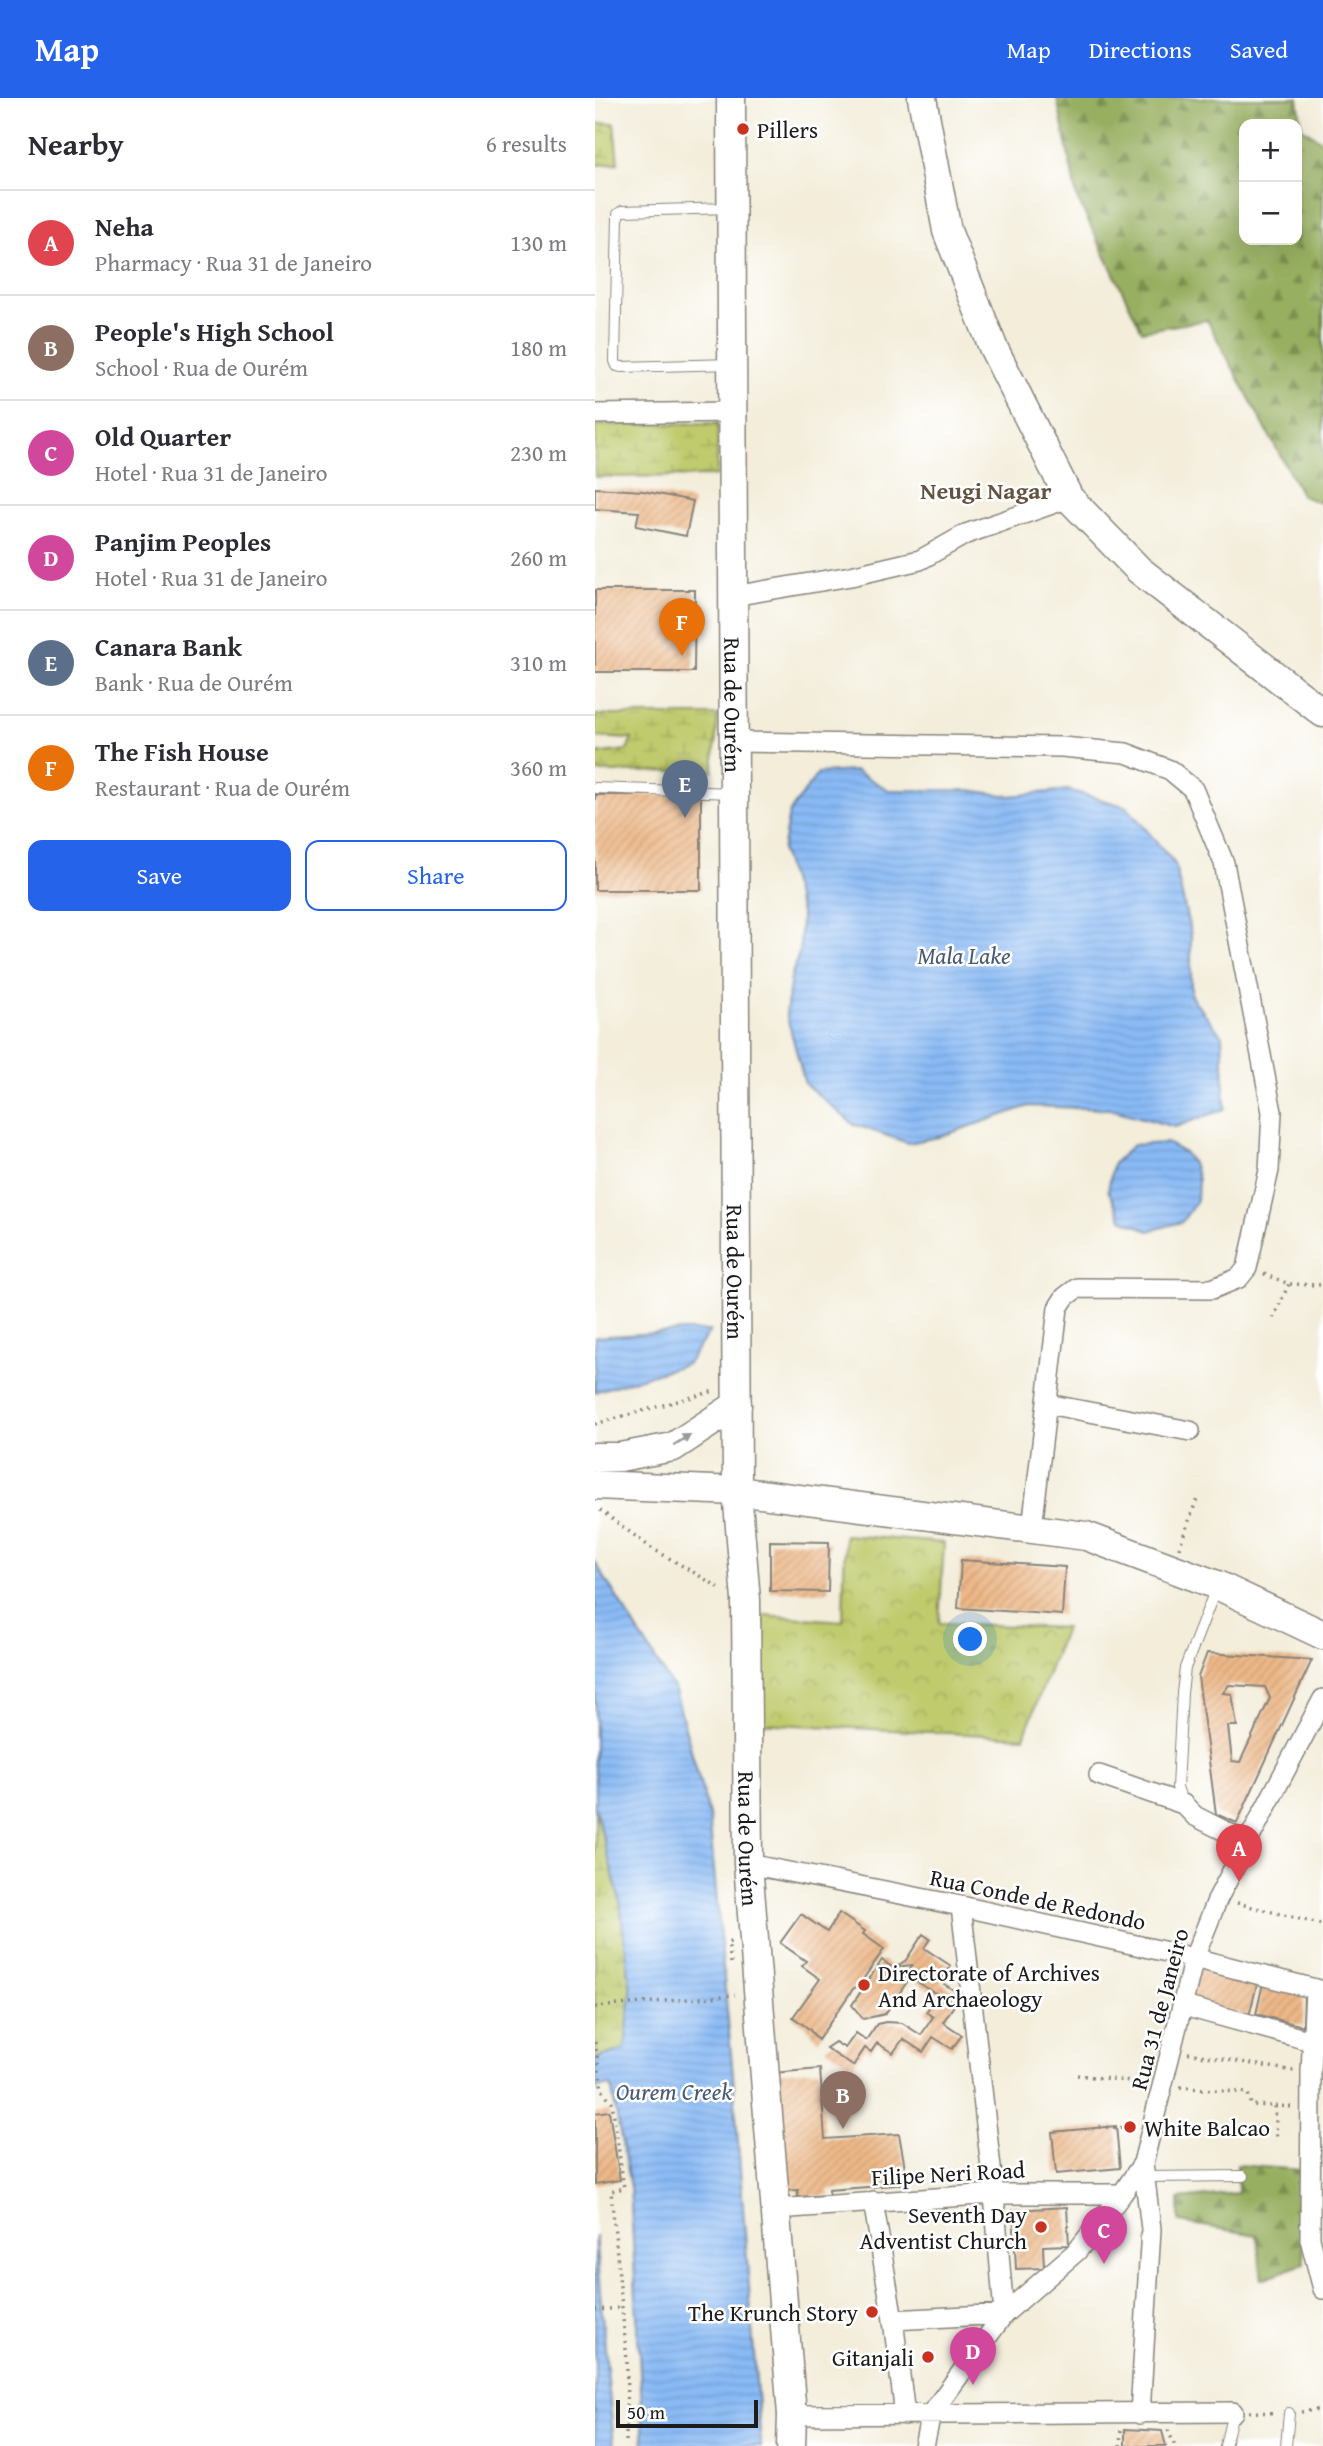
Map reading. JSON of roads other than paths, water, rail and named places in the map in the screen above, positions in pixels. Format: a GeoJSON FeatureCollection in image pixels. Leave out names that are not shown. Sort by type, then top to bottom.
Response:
{"type":"FeatureCollection","features":[{"type":"Feature","properties":{"kind":"street","name":"Rua de Ourém"},"geometry":{"type":"LineString","coordinates":[[731,98],[737,1491],[746,1600],[748,1864],[792,2415],[791,2446]]}},
{"type":"Feature","properties":{"kind":"street"},"geometry":{"type":"LineString","coordinates":[[922,98],[947,231],[993,347],[1069,498],[1139,570],[1323,713]]}},
{"type":"Feature","properties":{"kind":"street"},"geometry":{"type":"LineString","coordinates":[[595,414],[732,412]]}},
{"type":"Feature","properties":{"kind":"street"},"geometry":{"type":"LineString","coordinates":[[733,596],[851,576],[920,560],[967,534],[1069,498]]}},
{"type":"Feature","properties":{"kind":"street"},"geometry":{"type":"LineString","coordinates":[[734,742],[1062,747],[1126,752],[1170,770],[1193,789],[1224,863],[1272,1112],[1269,1170],[1247,1268],[1238,1278],[1212,1289],[1077,1288],[1065,1297],[1058,1308],[1032,1528]]}},
{"type":"Feature","properties":{"kind":"street"},"geometry":{"type":"LineString","coordinates":[[607,1457],[673,1447],[737,1395]]}},
{"type":"Feature","properties":{"kind":"street"},"geometry":{"type":"LineString","coordinates":[[1047,1404],[1190,1431]]}},
{"type":"Feature","properties":{"kind":"street"},"geometry":{"type":"LineString","coordinates":[[608,1485],[737,1491],[1086,1536],[1217,1585],[1323,1635]]}},
{"type":"Feature","properties":{"kind":"street","name":"Rua 31 de Janeiro"},"geometry":{"type":"LineString","coordinates":[[924,2446],[931,2414],[1004,2314],[1077,2251],[1144,2170],[1194,1958],[1218,1898],[1323,1699]]}},
{"type":"Feature","properties":{"kind":"street"},"geometry":{"type":"LineString","coordinates":[[1099,1775],[1183,1804],[1195,1816],[1248,1843]]}},
{"type":"Feature","properties":{"kind":"street","name":"Rua Conde de Redondo"},"geometry":{"type":"LineString","coordinates":[[748,1864],[961,1906],[1194,1958],[1319,1990]]}},
{"type":"Feature","properties":{"kind":"street"},"geometry":{"type":"LineString","coordinates":[[893,2320],[1004,2314],[995,2194],[961,1906]]}},
{"type":"Feature","properties":{"kind":"street"},"geometry":{"type":"LineString","coordinates":[[1319,1990],[1311,2041],[1310,2239],[1323,2288]]}},
{"type":"Feature","properties":{"kind":"street"},"geometry":{"type":"LineString","coordinates":[[1184,2006],[1311,2041]]}},
{"type":"Feature","properties":{"kind":"street"},"geometry":{"type":"LineString","coordinates":[[1140,2414],[1151,2229],[1144,2170]]}},
{"type":"Feature","properties":{"kind":"street","name":"Filipe Neri Road"},"geometry":{"type":"LineString","coordinates":[[776,2209],[995,2194],[1122,2194]]}},
{"type":"Feature","properties":{"kind":"street"},"geometry":{"type":"LineString","coordinates":[[873,2201],[893,2320],[905,2415]]}},
{"type":"Feature","properties":{"kind":"street"},"geometry":{"type":"LineString","coordinates":[[792,2415],[1233,2412]]}},
{"type":"Feature","properties":{"kind":"lane"},"geometry":{"type":"LineString","coordinates":[[732,208],[622,211],[618,214],[615,361],[617,366],[621,367],[732,364]]}},
{"type":"Feature","properties":{"kind":"lane"},"geometry":{"type":"LineString","coordinates":[[595,788],[734,793]]}},
{"type":"Feature","properties":{"kind":"lane"},"geometry":{"type":"LineString","coordinates":[[1183,1804],[1177,1787],[1185,1668],[1217,1585]]}},
{"type":"Feature","properties":{"kind":"lane"},"geometry":{"type":"LineString","coordinates":[[1144,2170],[1243,2176]]}},
{"type":"Feature","properties":{"kind":"lane"},"geometry":{"type":"LineString","coordinates":[[1225,2446],[1233,2412]]}},
{"type":"Feature","properties":{"kind":"lane"},"geometry":{"type":"LineString","coordinates":[[1286,2446],[1289,2413]]}},
{"type":"Feature","properties":{"kind":"water","name":"Mala Lake"},"geometry":{"type":"Polygon","coordinates":[[[856,771],[889,790],[970,790],[1010,796],[1068,790],[1127,807],[1175,864],[1191,935],[1191,996],[1222,1036],[1225,1109],[1175,1127],[1110,1109],[1029,1106],[939,1137],[908,1143],[853,1124],[805,1084],[786,1013],[791,977],[800,950],[801,913],[782,851],[789,813],[818,773],[856,771]]]}},
{"type":"Feature","properties":{"kind":"water"},"geometry":{"type":"Polygon","coordinates":[[[1167,1143],[1185,1153],[1194,1166],[1198,1180],[1197,1200],[1182,1222],[1149,1231],[1122,1219],[1108,1190],[1113,1164],[1133,1145],[1167,1143]]]}},
{"type":"Feature","properties":{"kind":"water"},"geometry":{"type":"Polygon","coordinates":[[[710,1331],[687,1364],[595,1392],[595,1337],[710,1331]]]}},
{"type":"Feature","properties":{"kind":"water","name":"Ourem Creek"},"geometry":{"type":"Polygon","coordinates":[[[595,1562],[675,1691],[709,1815],[733,2075],[761,2446],[644,2446],[630,2187],[611,2085],[595,2088],[595,2059],[625,2049],[631,1992],[620,1901],[595,1807],[595,1562]]]}},
{"type":"Feature","properties":{"kind":"water"},"geometry":{"type":"Polygon","coordinates":[[[595,2236],[614,2446],[595,2446],[595,2236]]]}},
{"type":"Feature","properties":{"kind":"place","name":"Pillers"},"geometry":{"type":"Point","coordinates":[743,129]}},
{"type":"Feature","properties":{"kind":"place","name":"The Fish House"},"geometry":{"type":"Point","coordinates":[682,656]}},
{"type":"Feature","properties":{"kind":"place","name":"Canara Bank"},"geometry":{"type":"Point","coordinates":[685,818]}},
{"type":"Feature","properties":{"kind":"place","name":"Neha"},"geometry":{"type":"Point","coordinates":[1239,1882]}},
{"type":"Feature","properties":{"kind":"place","name":"Directorate of Archives And Archaeology"},"geometry":{"type":"Point","coordinates":[864,1985]}},
{"type":"Feature","properties":{"kind":"place","name":"White Balcao"},"geometry":{"type":"Point","coordinates":[1130,2127]}},
{"type":"Feature","properties":{"kind":"place","name":"People's High School"},"geometry":{"type":"Point","coordinates":[843,2129]}},
{"type":"Feature","properties":{"kind":"place","name":"Seventh Day Adventist Church"},"geometry":{"type":"Point","coordinates":[1041,2227]}},
{"type":"Feature","properties":{"kind":"place","name":"Old Quarter"},"geometry":{"type":"Point","coordinates":[1104,2264]}},
{"type":"Feature","properties":{"kind":"place","name":"The Krunch Story"},"geometry":{"type":"Point","coordinates":[872,2312]}},
{"type":"Feature","properties":{"kind":"place","name":"Gitanjali"},"geometry":{"type":"Point","coordinates":[928,2357]}},
{"type":"Feature","properties":{"kind":"place","name":"Panjim Peoples"},"geometry":{"type":"Point","coordinates":[973,2385]}},
{"type":"Feature","properties":{"kind":"district","name":"Neugi Nagar"},"geometry":{"type":"Point","coordinates":[986,490]}}]}
